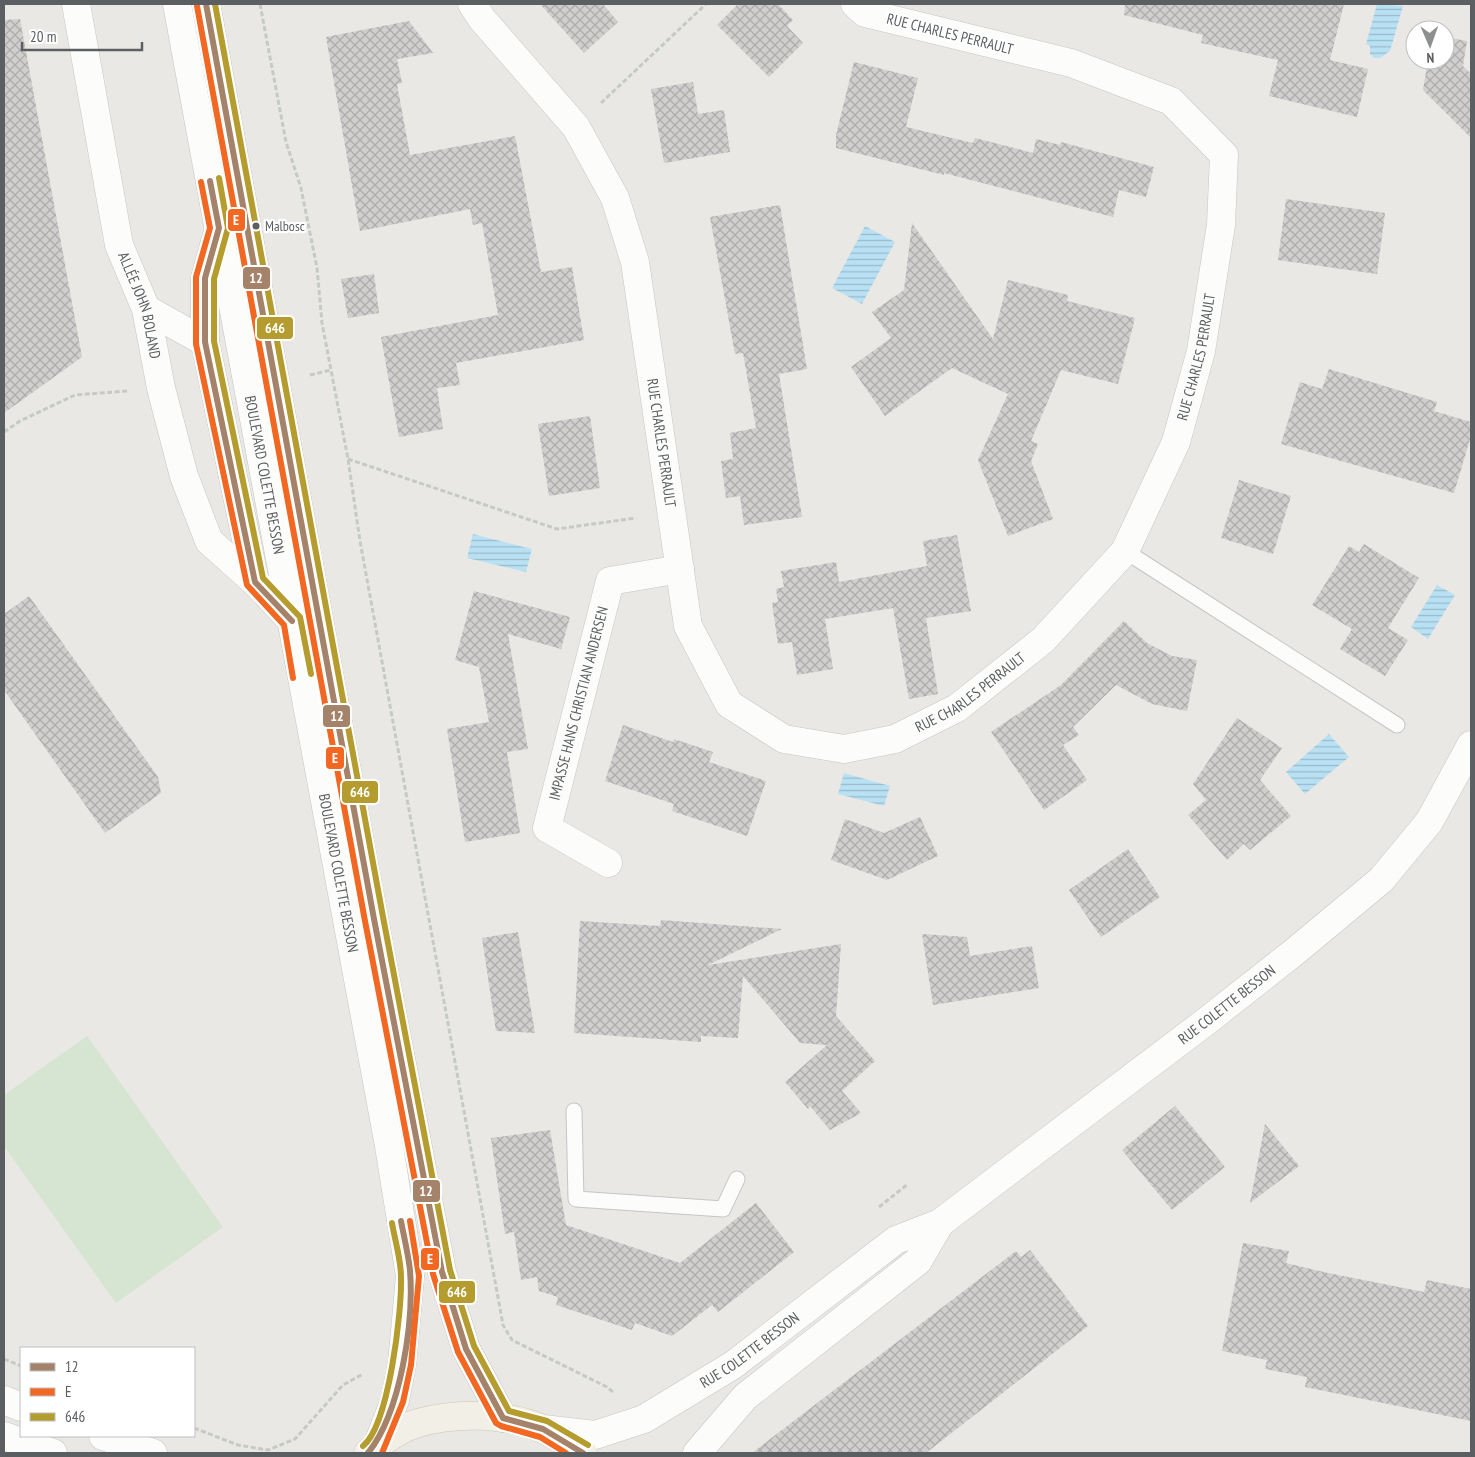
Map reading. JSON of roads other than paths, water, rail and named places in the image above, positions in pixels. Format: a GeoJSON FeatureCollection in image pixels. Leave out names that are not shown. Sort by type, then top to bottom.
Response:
{"type":"FeatureCollection","features":[{"type":"Feature","properties":{"kind":"main road"},"geometry":{"type":"LineString","coordinates":[[373,1449],[416,1424],[459,1416],[503,1418],[542,1429],[583,1453]]}},
{"type":"Feature","properties":{"kind":"street","name":"ALLÉE JOHN BOLAND"},"geometry":{"type":"LineString","coordinates":[[76,4],[119,245],[146,309],[161,388],[184,476],[209,541],[255,582],[292,621]]}},
{"type":"Feature","properties":{"kind":"street","name":"BOULEVARD COLETTE BESSON"},"geometry":{"type":"LineString","coordinates":[[177,4],[389,1146],[410,1276],[402,1364],[395,1400],[373,1449]]}},
{"type":"Feature","properties":{"kind":"street","name":"BOULEVARD COLETTE BESSON"},"geometry":{"type":"LineString","coordinates":[[206,4],[442,1272],[466,1349],[503,1418]]}},
{"type":"Feature","properties":{"kind":"street","name":"RUE CHARLES PERRAULT"},"geometry":{"type":"LineString","coordinates":[[472,4],[576,127],[615,198],[635,262],[688,626],[729,704],[784,739],[844,749],[895,739],[957,708],[1043,640],[1125,551],[1176,442],[1201,351],[1221,225],[1224,155],[1171,101],[1071,63],[865,13],[855,4]]}},
{"type":"Feature","properties":{"kind":"street"},"geometry":{"type":"LineString","coordinates":[[219,228],[205,278],[205,342],[255,582]]}},
{"type":"Feature","properties":{"kind":"street"},"geometry":{"type":"LineString","coordinates":[[146,309],[205,342]]}},
{"type":"Feature","properties":{"kind":"street","name":"IMPASSE HANS CHRISTIAN ANDERSEN"},"geometry":{"type":"LineString","coordinates":[[608,864],[547,828],[610,581],[680,569]]}},
{"type":"Feature","properties":{"kind":"street","name":"RUE COLETTE BESSON"},"geometry":{"type":"LineString","coordinates":[[542,1429],[595,1435],[644,1419],[733,1365],[896,1240],[940,1223],[1216,1014],[1381,880],[1428,822],[1471,746]]}},
{"type":"Feature","properties":{"kind":"street","name":"RUE COLETTE BESSON"},"geometry":{"type":"LineString","coordinates":[[697,1453],[745,1397],[918,1261],[940,1223]]}},
{"type":"Feature","properties":{"kind":"street"},"geometry":{"type":"LineString","coordinates":[[4,1400],[20,1407]]}},
{"type":"Feature","properties":{"kind":"street"},"geometry":{"type":"LineString","coordinates":[[4,1436],[53,1453]]}},
{"type":"Feature","properties":{"kind":"street"},"geometry":{"type":"LineString","coordinates":[[106,1437],[153,1453]]}},
{"type":"Feature","properties":{"kind":"lane"},"geometry":{"type":"LineString","coordinates":[[1125,551],[1397,725]]}},
{"type":"Feature","properties":{"kind":"lane"},"geometry":{"type":"LineString","coordinates":[[574,1111],[576,1199],[723,1210],[737,1179]]}},
{"type":"Feature","properties":{"kind":"water"},"geometry":{"type":"Polygon","coordinates":[[[1377,4],[1403,6],[1390,51],[1380,58],[1374,58],[1370,54],[1370,46],[1366,44],[1377,4]]]}},
{"type":"Feature","properties":{"kind":"water"},"geometry":{"type":"Polygon","coordinates":[[[865,226],[895,242],[862,304],[832,288],[865,226]]]}},
{"type":"Feature","properties":{"kind":"water"},"geometry":{"type":"Polygon","coordinates":[[[473,534],[532,549],[526,572],[467,558],[473,534]]]}},
{"type":"Feature","properties":{"kind":"water"},"geometry":{"type":"Polygon","coordinates":[[[1437,585],[1455,595],[1428,639],[1411,627],[1437,585]]]}},
{"type":"Feature","properties":{"kind":"water"},"geometry":{"type":"Polygon","coordinates":[[[1329,734],[1349,757],[1305,794],[1286,772],[1329,734]]]}},
{"type":"Feature","properties":{"kind":"water"},"geometry":{"type":"Polygon","coordinates":[[[844,773],[890,786],[884,806],[838,794],[844,773]]]}},
{"type":"Feature","properties":{"kind":"place","name":"Malbosc"},"geometry":{"type":"Point","coordinates":[256,226]}}]}
